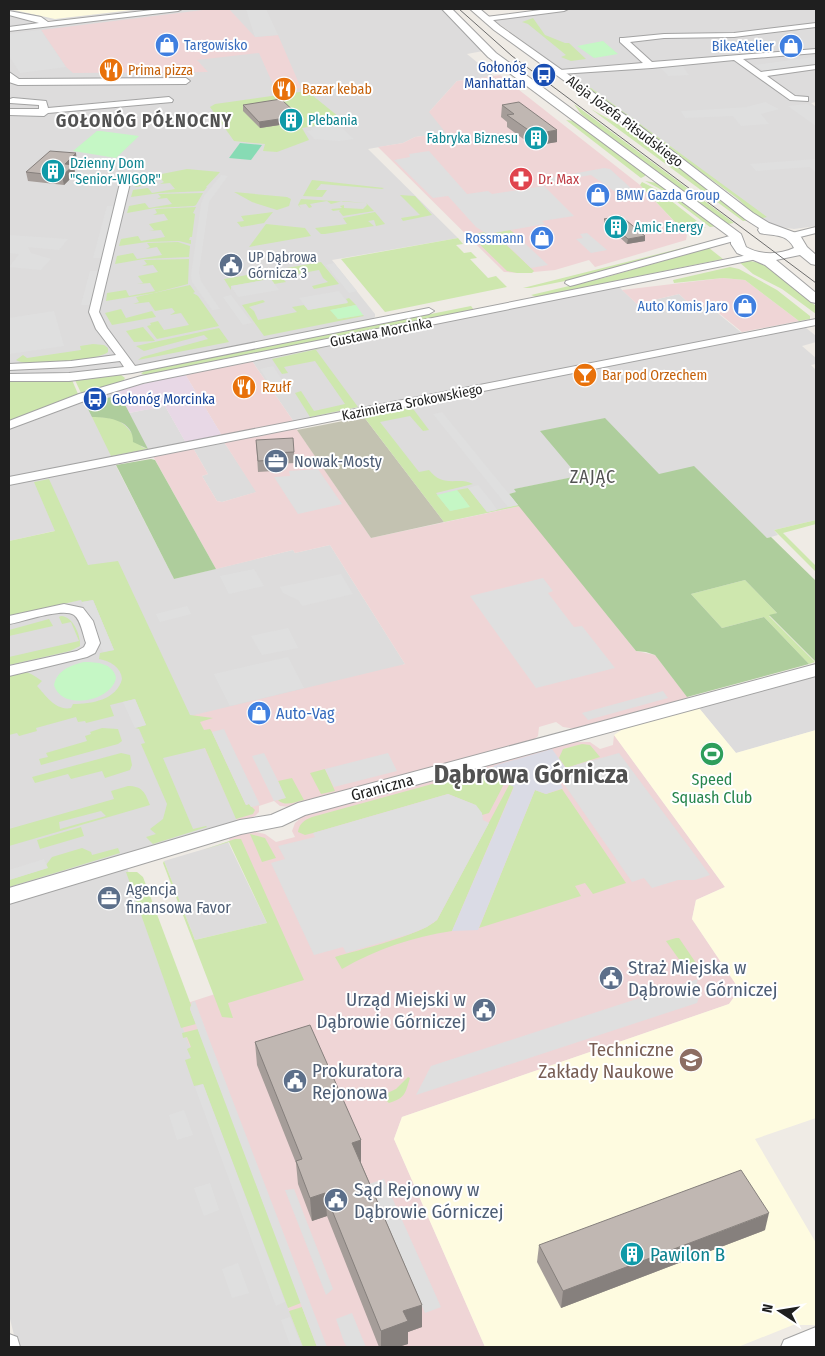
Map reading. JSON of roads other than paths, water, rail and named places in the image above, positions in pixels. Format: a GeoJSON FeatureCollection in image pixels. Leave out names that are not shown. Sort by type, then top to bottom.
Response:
{"type":"FeatureCollection","features":[{"type":"Feature","properties":{"kind":"street"},"geometry":{"type":"LineString","coordinates":[[9,29],[178,9]]}},
{"type":"Feature","properties":{"kind":"street","name":"Aleja Józefa Piłsudskiego"},"geometry":{"type":"LineString","coordinates":[[447,9],[492,55],[571,115],[729,229],[737,237],[737,243],[740,248],[758,256]]}},
{"type":"Feature","properties":{"kind":"street","name":"Aleja Józefa Piłsudskiego"},"geometry":{"type":"LineString","coordinates":[[474,9],[749,216],[765,226],[776,230]]}},
{"type":"Feature","properties":{"kind":"street"},"geometry":{"type":"LineString","coordinates":[[486,19],[564,9]]}},
{"type":"Feature","properties":{"kind":"street"},"geometry":{"type":"LineString","coordinates":[[9,13],[36,19],[47,25]]}},
{"type":"Feature","properties":{"kind":"street"},"geometry":{"type":"LineString","coordinates":[[652,66],[623,40],[664,36],[734,35],[816,25]]}},
{"type":"Feature","properties":{"kind":"street"},"geometry":{"type":"LineString","coordinates":[[560,72],[652,66],[816,51]]}},
{"type":"Feature","properties":{"kind":"street"},"geometry":{"type":"LineString","coordinates":[[736,58],[793,98],[811,99]]}},
{"type":"Feature","properties":{"kind":"street"},"geometry":{"type":"LineString","coordinates":[[758,75],[816,67]]}},
{"type":"Feature","properties":{"kind":"street"},"geometry":{"type":"LineString","coordinates":[[9,74],[12,80],[20,82],[19,86],[24,89],[31,86],[33,82],[109,87],[120,84],[120,80],[174,85],[186,80]]}},
{"type":"Feature","properties":{"kind":"street"},"geometry":{"type":"LineString","coordinates":[[18,95],[13,101],[43,103],[44,112]]}},
{"type":"Feature","properties":{"kind":"street"},"geometry":{"type":"LineString","coordinates":[[9,112],[44,112],[94,106],[125,106],[169,100]]}},
{"type":"Feature","properties":{"kind":"street"},"geometry":{"type":"LineString","coordinates":[[126,179],[94,312],[102,329],[132,370]]}},
{"type":"Feature","properties":{"kind":"street"},"geometry":{"type":"LineString","coordinates":[[737,237],[753,231],[776,230],[792,236],[797,240],[801,249],[816,261]]}},
{"type":"Feature","properties":{"kind":"street"},"geometry":{"type":"LineString","coordinates":[[792,236],[816,230]]}},
{"type":"Feature","properties":{"kind":"street","name":"Gustawa Morcinka"},"geometry":{"type":"LineString","coordinates":[[9,425],[83,396],[137,381],[524,297],[737,237]]}},
{"type":"Feature","properties":{"kind":"street"},"geometry":{"type":"LineString","coordinates":[[758,256],[784,256],[801,249]]}},
{"type":"Feature","properties":{"kind":"street"},"geometry":{"type":"LineString","coordinates":[[758,256],[770,262],[816,299]]}},
{"type":"Feature","properties":{"kind":"street","name":"Gustawa Morcinka"},"geometry":{"type":"LineString","coordinates":[[9,378],[69,378],[132,370],[524,297],[758,256]]}},
{"type":"Feature","properties":{"kind":"street","name":"Kazimierza Srokowskiego"},"geometry":{"type":"LineString","coordinates":[[9,481],[816,322]]}},
{"type":"Feature","properties":{"kind":"street"},"geometry":{"type":"LineString","coordinates":[[9,367],[71,364],[124,357]]}},
{"type":"Feature","properties":{"kind":"street"},"geometry":{"type":"LineString","coordinates":[[9,620],[56,610],[73,609],[82,616],[93,643],[90,650],[82,654],[9,671]]}},
{"type":"Feature","properties":{"kind":"street","name":"Graniczna"},"geometry":{"type":"LineString","coordinates":[[9,896],[240,827],[275,820],[298,810],[816,670]]}},
{"type":"Feature","properties":{"kind":"tram line"},"geometry":{"type":"LineString","coordinates":[[459,9],[512,56],[816,283]]}},
{"type":"Feature","properties":{"kind":"place","name":"Targowisko"},"geometry":{"type":"Point","coordinates":[167,45]}},
{"type":"Feature","properties":{"kind":"place","name":"BikeAtelier"},"geometry":{"type":"Point","coordinates":[791,46]}},
{"type":"Feature","properties":{"kind":"place","name":"Prima pizza"},"geometry":{"type":"Point","coordinates":[111,70]}},
{"type":"Feature","properties":{"kind":"place","name":"Gołonóg Manhattan"},"geometry":{"type":"Point","coordinates":[544,75]}},
{"type":"Feature","properties":{"kind":"place","name":"Bazar kebab"},"geometry":{"type":"Point","coordinates":[284,89]}},
{"type":"Feature","properties":{"kind":"place","name":"Plebania"},"geometry":{"type":"Point","coordinates":[291,120]}},
{"type":"Feature","properties":{"kind":"place","name":"Fabryka Biznesu"},"geometry":{"type":"Point","coordinates":[536,138]}},
{"type":"Feature","properties":{"kind":"place","name":"Dzienny Dom \"Senior-WIGOR\""},"geometry":{"type":"Point","coordinates":[53,171]}},
{"type":"Feature","properties":{"kind":"place","name":"Dr. Max"},"geometry":{"type":"Point","coordinates":[521,179]}},
{"type":"Feature","properties":{"kind":"place","name":"BMW Gazda Group"},"geometry":{"type":"Point","coordinates":[598,195]}},
{"type":"Feature","properties":{"kind":"place","name":"Amic Energy"},"geometry":{"type":"Point","coordinates":[616,227]}},
{"type":"Feature","properties":{"kind":"place","name":"Rossmann"},"geometry":{"type":"Point","coordinates":[542,238]}},
{"type":"Feature","properties":{"kind":"place","name":"UP Dąbrowa Górnicza 3"},"geometry":{"type":"Point","coordinates":[231,265]}},
{"type":"Feature","properties":{"kind":"place","name":"Auto Komis Jaro"},"geometry":{"type":"Point","coordinates":[745,306]}},
{"type":"Feature","properties":{"kind":"place","name":"Bar pod Orzechem"},"geometry":{"type":"Point","coordinates":[585,375]}},
{"type":"Feature","properties":{"kind":"place","name":"Rzułf"},"geometry":{"type":"Point","coordinates":[244,387]}},
{"type":"Feature","properties":{"kind":"place","name":"Gołonóg Morcinka"},"geometry":{"type":"Point","coordinates":[95,399]}},
{"type":"Feature","properties":{"kind":"place","name":"Nowak-Mosty"},"geometry":{"type":"Point","coordinates":[276,461]}},
{"type":"Feature","properties":{"kind":"place","name":"Auto-Vag"},"geometry":{"type":"Point","coordinates":[259,713]}},
{"type":"Feature","properties":{"kind":"place","name":"Speed Squash Club"},"geometry":{"type":"Point","coordinates":[712,754]}},
{"type":"Feature","properties":{"kind":"place","name":"Agencja finansowa Favor"},"geometry":{"type":"Point","coordinates":[109,898]}},
{"type":"Feature","properties":{"kind":"place","name":"Straż Miejska w Dąbrowie Górniczej"},"geometry":{"type":"Point","coordinates":[611,978]}},
{"type":"Feature","properties":{"kind":"place","name":"Urząd Miejski w Dąbrowie Górniczej"},"geometry":{"type":"Point","coordinates":[484,1010]}},
{"type":"Feature","properties":{"kind":"place","name":"Techniczne Zakłady Naukowe"},"geometry":{"type":"Point","coordinates":[691,1060]}},
{"type":"Feature","properties":{"kind":"place","name":"Prokuratora Rejonowa"},"geometry":{"type":"Point","coordinates":[295,1081]}},
{"type":"Feature","properties":{"kind":"place","name":"Sąd Rejonowy w Dąbrowie Górniczej"},"geometry":{"type":"Point","coordinates":[336,1200]}},
{"type":"Feature","properties":{"kind":"place","name":"Pawilon B"},"geometry":{"type":"Point","coordinates":[632,1254]}},
{"type":"Feature","properties":{"kind":"district","name":"GOŁONÓG PÓŁNOCNY"},"geometry":{"type":"Point","coordinates":[144,121]}},
{"type":"Feature","properties":{"kind":"district","name":"ZAJĄC"},"geometry":{"type":"Point","coordinates":[593,477]}},
{"type":"Feature","properties":{"kind":"district","name":"Dąbrowa Górnicza"},"geometry":{"type":"Point","coordinates":[531,774]}}]}
